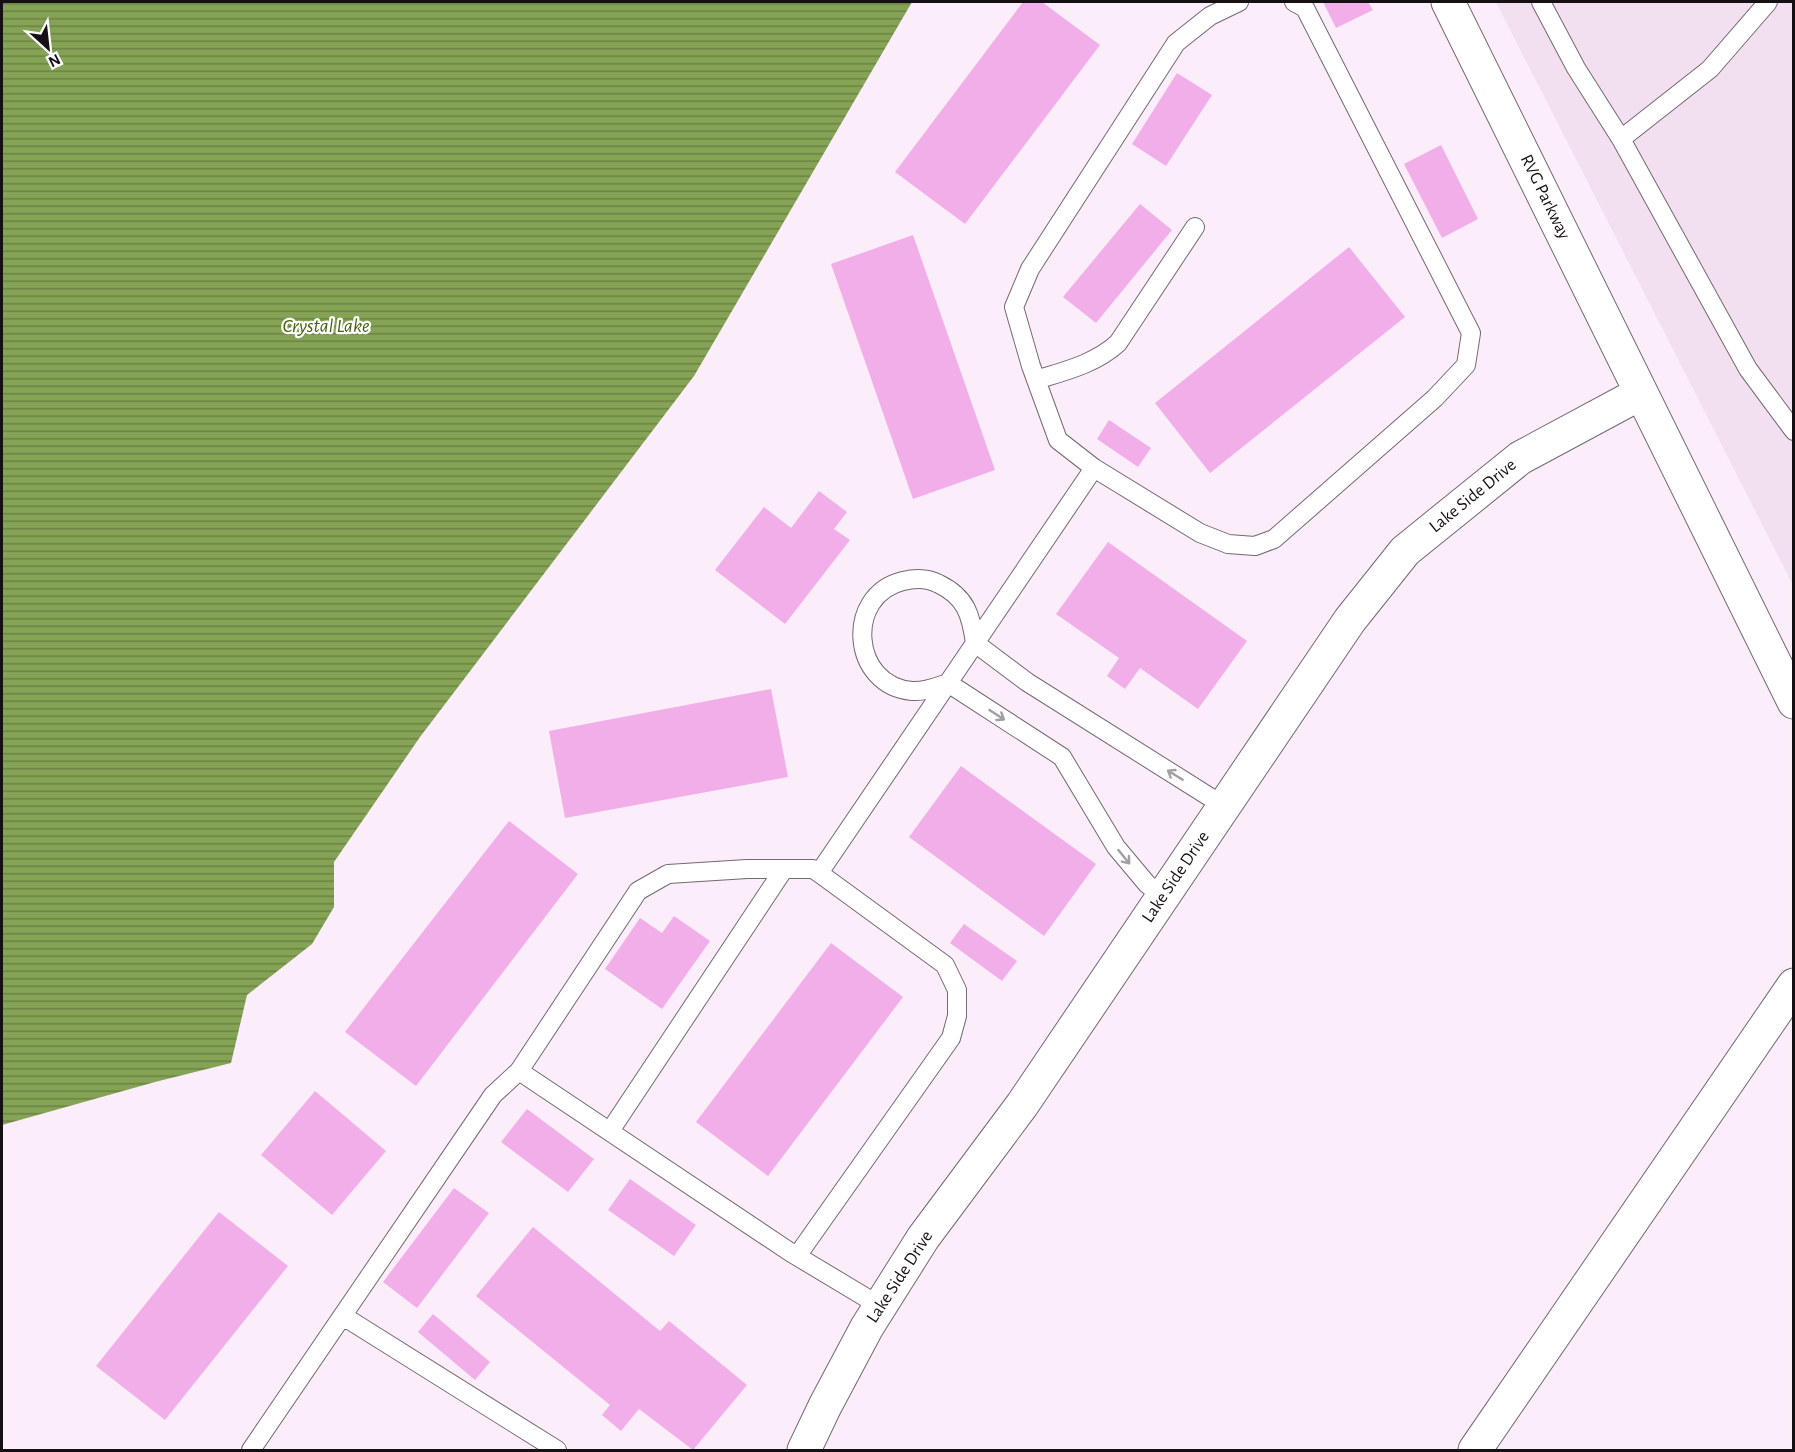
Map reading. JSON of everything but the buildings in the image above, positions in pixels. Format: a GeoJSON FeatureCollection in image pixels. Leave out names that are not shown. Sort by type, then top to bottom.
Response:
{"type":"FeatureCollection","features":[{"type":"Feature","properties":{"kind":"street","name":"RVG Parkway"},"geometry":{"type":"LineString","coordinates":[[1448,2],[1794,702]]}},
{"type":"Feature","properties":{"kind":"street","name":"Lake Side Drive"},"geometry":{"type":"LineString","coordinates":[[804,1450],[825,1406],[880,1306],[923,1239],[1022,1105],[1350,620],[1405,551],[1520,458],[1641,393]]}},
{"type":"Feature","properties":{"kind":"street"},"geometry":{"type":"LineString","coordinates":[[1475,1450],[1794,986]]}},
{"type":"Feature","properties":{"kind":"lane"},"geometry":{"type":"LineString","coordinates":[[1239,2],[1210,16],[1176,43],[1030,269],[1014,307],[1036,380],[1058,440],[1094,468],[1200,533],[1228,544],[1255,546],[1274,539],[1435,398],[1466,365],[1471,333],[1305,8],[1294,2]]}},
{"type":"Feature","properties":{"kind":"lane"},"geometry":{"type":"LineString","coordinates":[[1541,2],[1576,68],[1621,139],[1748,369],[1794,431]]}},
{"type":"Feature","properties":{"kind":"lane"},"geometry":{"type":"LineString","coordinates":[[1621,139],[1710,69],[1768,2]]}},
{"type":"Feature","properties":{"kind":"lane"},"geometry":{"type":"LineString","coordinates":[[1036,380],[1077,368],[1107,354],[1118,343],[1195,227]]}},
{"type":"Feature","properties":{"kind":"lane"},"geometry":{"type":"LineString","coordinates":[[819,873],[1094,468]]}},
{"type":"Feature","properties":{"kind":"lane"},"geometry":{"type":"LineString","coordinates":[[948,683],[930,689],[912,691],[895,686],[880,677],[869,663],[862,645],[862,626],[868,608],[880,593],[896,583],[915,579],[934,581],[952,590],[964,604],[972,622],[975,643],[1027,682],[1224,806]]}},
{"type":"Feature","properties":{"kind":"lane"},"geometry":{"type":"LineString","coordinates":[[948,683],[1062,757],[1116,847],[1147,884],[1163,897]]}},
{"type":"Feature","properties":{"kind":"lane"},"geometry":{"type":"LineString","coordinates":[[251,1450],[493,1095],[519,1071],[638,891],[668,874],[747,869],[813,869],[945,965],[957,990],[957,1016],[951,1038],[797,1256]]}},
{"type":"Feature","properties":{"kind":"lane"},"geometry":{"type":"LineString","coordinates":[[610,1131],[784,869]]}},
{"type":"Feature","properties":{"kind":"lane"},"geometry":{"type":"LineString","coordinates":[[519,1071],[797,1256],[880,1306]]}},
{"type":"Feature","properties":{"kind":"lane"},"geometry":{"type":"LineString","coordinates":[[343,1316],[557,1450]]}},
{"type":"Feature","properties":{"kind":"shaded area"},"geometry":{"type":"Polygon","coordinates":[[[1496,2],[1793,2],[1793,585],[1496,2]]]}},
{"type":"Feature","properties":{"kind":"water","name":"Crystal Lake"},"geometry":{"type":"Polygon","coordinates":[[[2,2],[912,2],[694,376],[420,737],[334,862],[334,907],[312,944],[247,995],[231,1063],[2,1125],[2,2]]]}}]}
